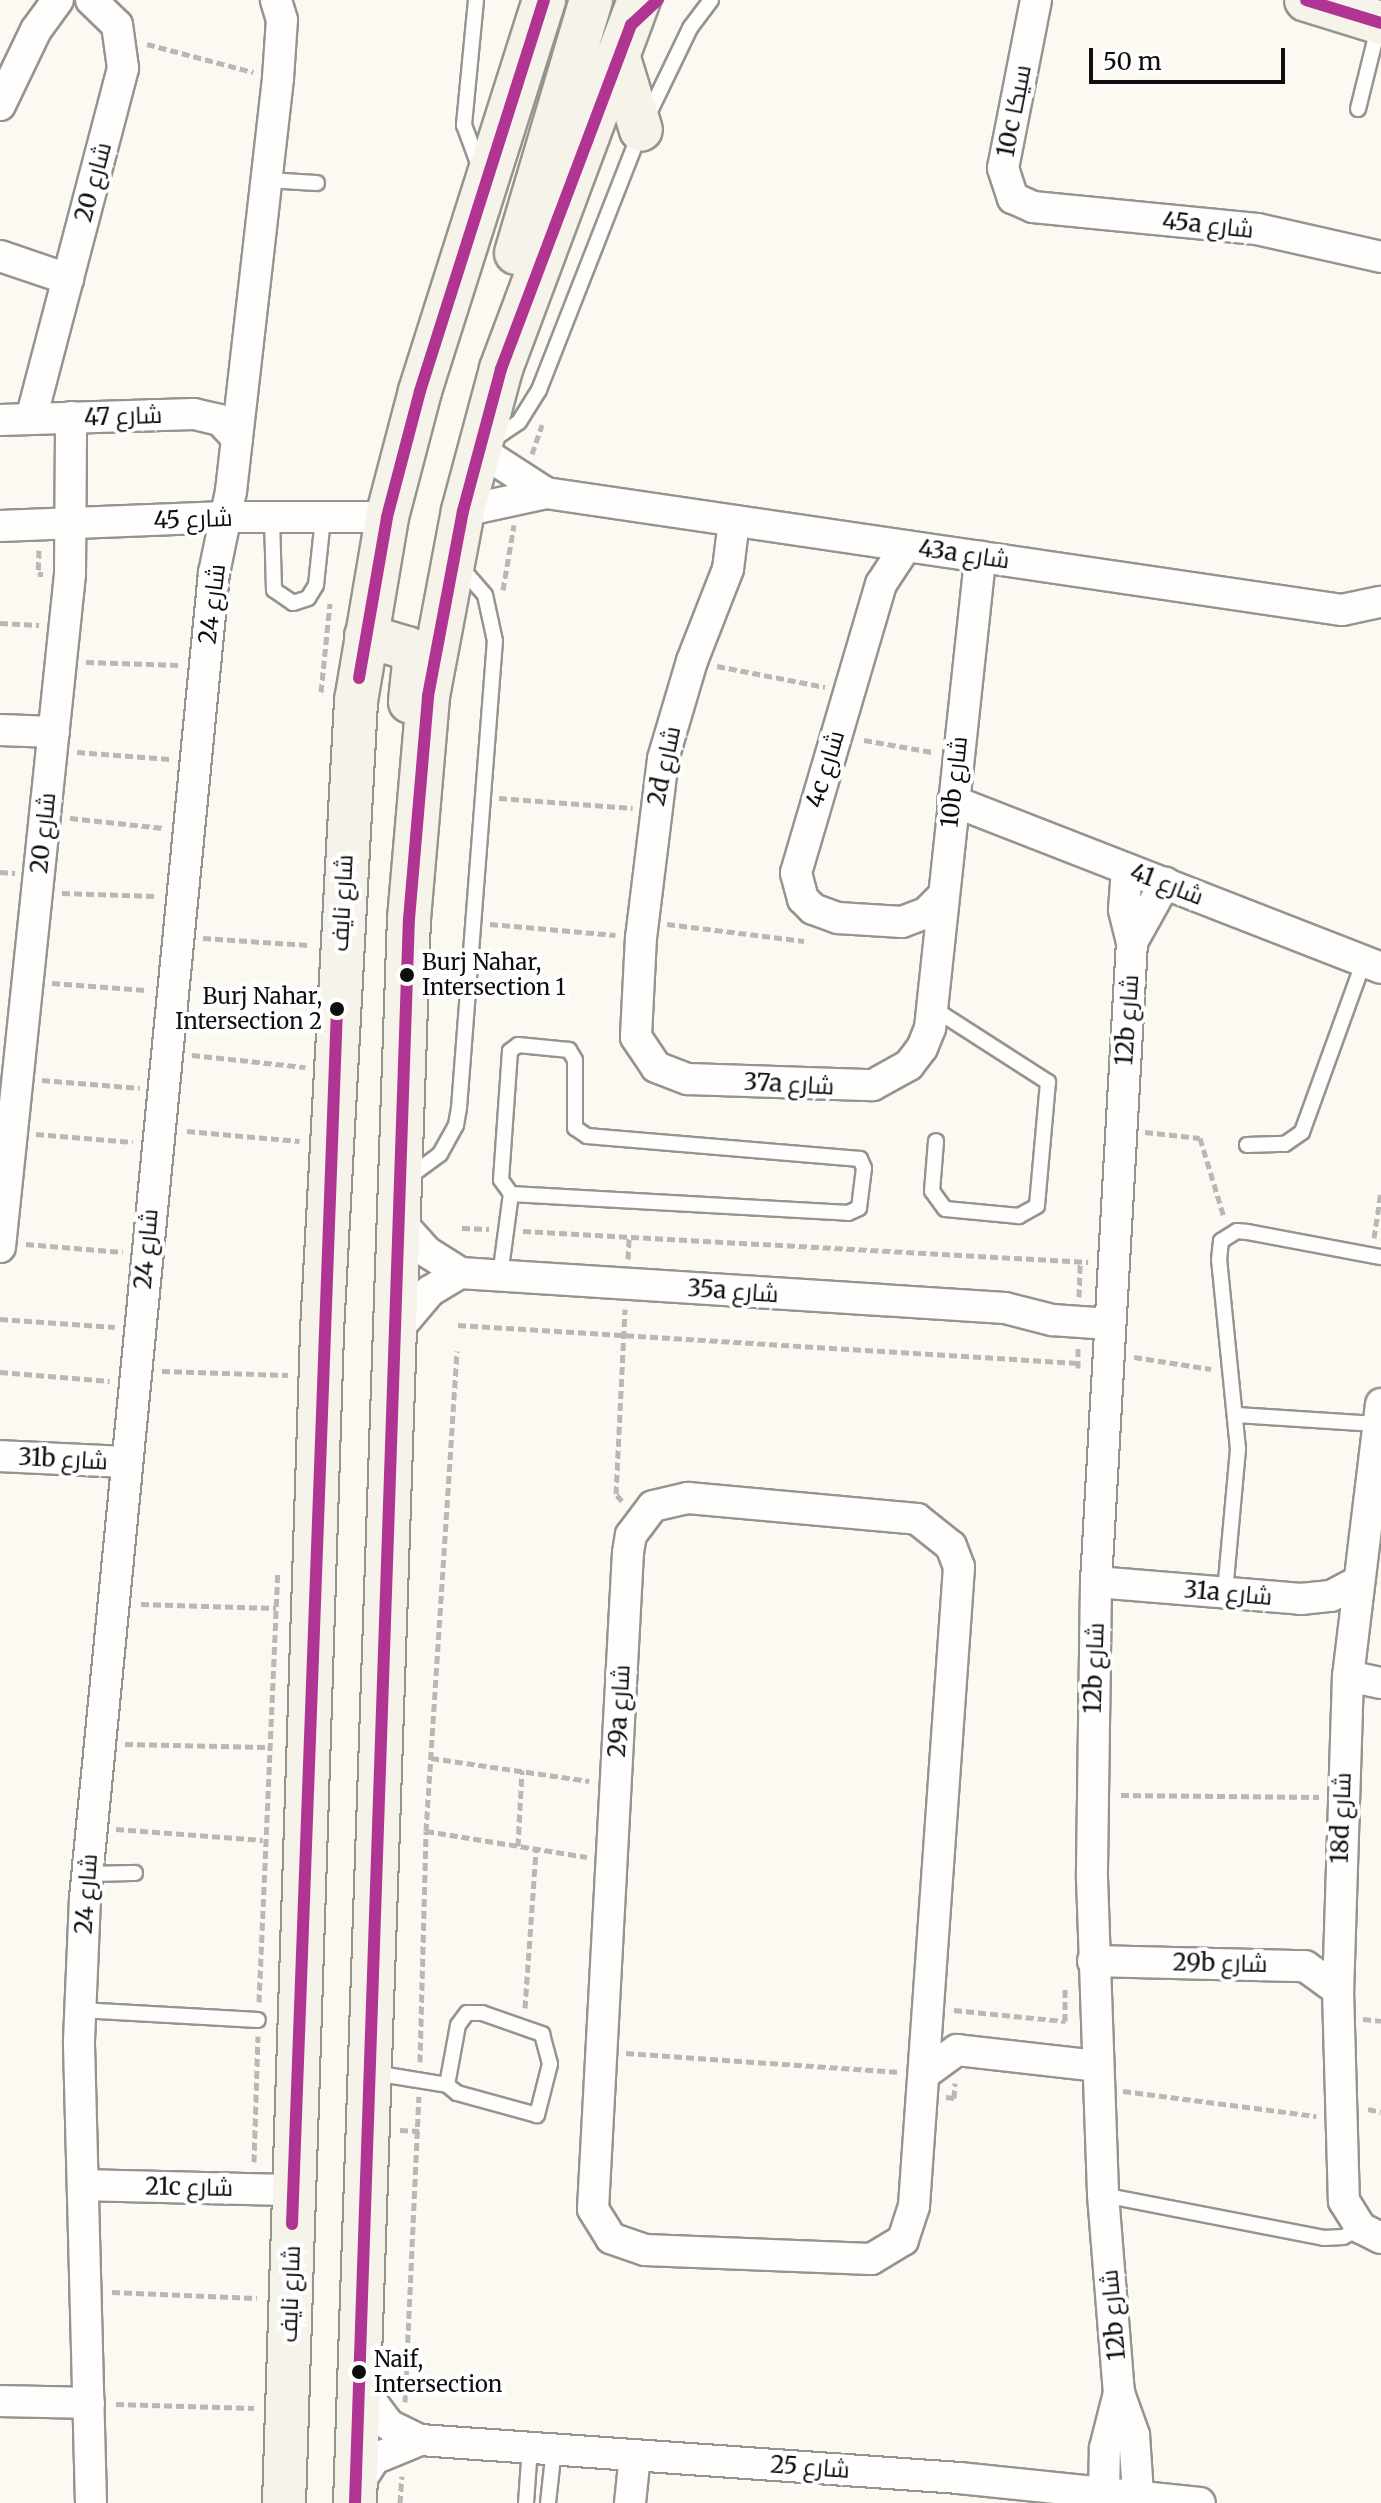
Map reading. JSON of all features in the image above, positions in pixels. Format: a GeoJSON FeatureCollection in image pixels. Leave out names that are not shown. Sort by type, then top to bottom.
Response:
{"type":"FeatureCollection","features":[{"type":"Feature","properties":{"kind":"main road","name":"شارع نايف"},"geometry":{"type":"LineString","coordinates":[[285,2502],[287,2409],[268,2294],[293,2190],[324,1300],[348,793],[366,636],[387,517],[485,179],[544,0]]}},
{"type":"Feature","properties":{"kind":"main road"},"geometry":{"type":"LineString","coordinates":[[501,369],[519,239],[591,0]]}},
{"type":"Feature","properties":{"kind":"main road"},"geometry":{"type":"LineString","coordinates":[[1306,0],[1380,23]]}},
{"type":"Feature","properties":{"kind":"main road"},"geometry":{"type":"LineString","coordinates":[[356,2495],[416,818],[428,696],[452,560],[501,369],[636,20]]}},
{"type":"Feature","properties":{"kind":"main road"},"geometry":{"type":"LineString","coordinates":[[636,20],[641,130]]}},
{"type":"Feature","properties":{"kind":"main road"},"geometry":{"type":"LineString","coordinates":[[366,636],[401,642],[412,655],[402,796],[416,818]]}},
{"type":"Feature","properties":{"kind":"street"},"geometry":{"type":"LineString","coordinates":[[0,105],[36,30],[58,0]]}},
{"type":"Feature","properties":{"kind":"street"},"geometry":{"type":"LineString","coordinates":[[91,0],[109,13],[122,38]]}},
{"type":"Feature","properties":{"kind":"street","name":"شارع 24"},"geometry":{"type":"LineString","coordinates":[[91,2503],[80,2010],[87,1874],[136,1376],[144,1254],[156,1136],[165,1091],[204,666],[214,573],[226,517],[237,438],[278,78],[282,20],[276,0]]}},
{"type":"Feature","properties":{"kind":"street","name":"10c سيكا"},"geometry":{"type":"LineString","coordinates":[[1033,207],[1007,189],[1003,168],[1036,0]]}},
{"type":"Feature","properties":{"kind":"street","name":"شارع 20"},"geometry":{"type":"LineString","coordinates":[[31,419],[120,82],[122,38]]}},
{"type":"Feature","properties":{"kind":"street","name":"45a شارع"},"geometry":{"type":"LineString","coordinates":[[1033,207],[1257,229],[1381,257]]}},
{"type":"Feature","properties":{"kind":"street"},"geometry":{"type":"LineString","coordinates":[[0,256],[68,279]]}},
{"type":"Feature","properties":{"kind":"street","name":"شارع 47"},"geometry":{"type":"LineString","coordinates":[[0,420],[207,415],[237,438]]}},
{"type":"Feature","properties":{"kind":"street","name":"شارع 20"},"geometry":{"type":"LineString","coordinates":[[0,1244],[15,1077],[70,574],[74,524],[71,417]]}},
{"type":"Feature","properties":{"kind":"street","name":"43a شارع"},"geometry":{"type":"LineString","coordinates":[[479,447],[546,493]]}},
{"type":"Feature","properties":{"kind":"street","name":"43a شارع"},"geometry":{"type":"LineString","coordinates":[[463,511],[546,493],[1342,610],[1381,602]]}},
{"type":"Feature","properties":{"kind":"street","name":"شارع 45"},"geometry":{"type":"LineString","coordinates":[[0,526],[226,517],[387,517]]}},
{"type":"Feature","properties":{"kind":"street","name":"2d شارع"},"geometry":{"type":"LineString","coordinates":[[635,1020],[654,810],[692,661],[728,569],[734,521]]}},
{"type":"Feature","properties":{"kind":"street","name":"4c شارع"},"geometry":{"type":"LineString","coordinates":[[902,922],[825,916],[813,909],[798,887],[798,859],[887,569],[906,546]]}},
{"type":"Feature","properties":{"kind":"street","name":"10b شارع"},"geometry":{"type":"LineString","coordinates":[[931,1007],[980,557]]}},
{"type":"Feature","properties":{"kind":"street"},"geometry":{"type":"LineString","coordinates":[[0,730],[53,741]]}},
{"type":"Feature","properties":{"kind":"street","name":"شارع 41"},"geometry":{"type":"LineString","coordinates":[[953,801],[1373,965]]}},
{"type":"Feature","properties":{"kind":"street","name":"12b شارع"},"geometry":{"type":"LineString","coordinates":[[1127,869],[1124,910],[1132,942],[1096,1582],[1093,1961],[1103,2195],[1119,2393],[1136,2448],[1138,2493]]}},
{"type":"Feature","properties":{"kind":"street","name":"12b شارع"},"geometry":{"type":"LineString","coordinates":[[1132,942],[1165,883]]}},
{"type":"Feature","properties":{"kind":"street"},"geometry":{"type":"LineString","coordinates":[[902,922],[926,913],[941,898]]}},
{"type":"Feature","properties":{"kind":"street"},"geometry":{"type":"LineString","coordinates":[[902,922],[921,934],[936,953]]}},
{"type":"Feature","properties":{"kind":"street","name":"37a شارع"},"geometry":{"type":"LineString","coordinates":[[635,1020],[644,1053],[671,1075],[852,1087],[893,1078],[909,1065],[930,1028],[931,1007]]}},
{"type":"Feature","properties":{"kind":"street","name":"35a شارع"},"geometry":{"type":"LineString","coordinates":[[401,1202],[427,1252],[460,1273],[1079,1312],[1110,1327]]}},
{"type":"Feature","properties":{"kind":"street"},"geometry":{"type":"LineString","coordinates":[[397,1330],[430,1291],[460,1273]]}},
{"type":"Feature","properties":{"kind":"street","name":"18d شارع"},"geometry":{"type":"LineString","coordinates":[[1371,2233],[1344,2201],[1338,1990],[1341,1797],[1348,1676],[1379,1414]]}},
{"type":"Feature","properties":{"kind":"street","name":"31b شارع"},"geometry":{"type":"LineString","coordinates":[[0,1456],[127,1462]]}},
{"type":"Feature","properties":{"kind":"street","name":"29a شارع"},"geometry":{"type":"LineString","coordinates":[[688,1498],[880,1514],[917,1519],[951,1546],[960,1589],[911,2224],[888,2252],[853,2260],[645,2250],[611,2238],[593,2209],[599,2051],[628,1553],[640,1519],[653,1506],[688,1498]]}},
{"type":"Feature","properties":{"kind":"street","name":"31a شارع"},"geometry":{"type":"LineString","coordinates":[[1096,1582],[1316,1598],[1357,1582]]}},
{"type":"Feature","properties":{"kind":"street"},"geometry":{"type":"LineString","coordinates":[[1348,1676],[1381,1683]]}},
{"type":"Feature","properties":{"kind":"street","name":"29b شارع"},"geometry":{"type":"LineString","coordinates":[[1093,1961],[1305,1966],[1338,1990]]}},
{"type":"Feature","properties":{"kind":"street"},"geometry":{"type":"LineString","coordinates":[[928,2015],[957,2050]]}},
{"type":"Feature","properties":{"kind":"street"},"geometry":{"type":"LineString","coordinates":[[924,2074],[957,2050],[1047,2056],[1060,2064],[1097,2067]]}},
{"type":"Feature","properties":{"kind":"street","name":"21c شارع"},"geometry":{"type":"LineString","coordinates":[[84,2185],[293,2190]]}},
{"type":"Feature","properties":{"kind":"street"},"geometry":{"type":"LineString","coordinates":[[356,2495],[374,2459],[409,2439],[377,2414],[359,2385]]}},
{"type":"Feature","properties":{"kind":"street","name":"12b شارع"},"geometry":{"type":"LineString","coordinates":[[1104,2491],[1105,2448],[1119,2393]]}},
{"type":"Feature","properties":{"kind":"street"},"geometry":{"type":"LineString","coordinates":[[0,2401],[89,2403]]}},
{"type":"Feature","properties":{"kind":"street","name":"شارع 25"},"geometry":{"type":"LineString","coordinates":[[409,2439],[635,2455],[957,2490],[1104,2491],[1200,2503]]}},
{"type":"Feature","properties":{"kind":"street"},"geometry":{"type":"LineString","coordinates":[[630,2503],[635,2455]]}},
{"type":"Feature","properties":{"kind":"lane"},"geometry":{"type":"LineString","coordinates":[[476,0],[465,133],[485,179]]}},
{"type":"Feature","properties":{"kind":"lane"},"geometry":{"type":"LineString","coordinates":[[479,447],[506,436],[530,407],[641,130],[690,28],[711,0]]}},
{"type":"Feature","properties":{"kind":"lane"},"geometry":{"type":"LineString","coordinates":[[1358,109],[1380,23]]}},
{"type":"Feature","properties":{"kind":"lane"},"geometry":{"type":"LineString","coordinates":[[266,180],[317,183]]}},
{"type":"Feature","properties":{"kind":"lane"},"geometry":{"type":"LineString","coordinates":[[272,518],[274,590],[293,603],[308,598],[316,585],[323,518]]}},
{"type":"Feature","properties":{"kind":"lane"},"geometry":{"type":"LineString","coordinates":[[401,1202],[440,1154],[456,1125],[473,922],[494,618],[478,585],[452,560]]}},
{"type":"Feature","properties":{"kind":"lane"},"geometry":{"type":"LineString","coordinates":[[1247,1145],[1285,1144],[1302,1132],[1373,965]]}},
{"type":"Feature","properties":{"kind":"lane"},"geometry":{"type":"LineString","coordinates":[[931,1007],[1048,1082],[1050,1099],[1037,1206],[1019,1216],[938,1205],[932,1191],[936,1141]]}},
{"type":"Feature","properties":{"kind":"lane"},"geometry":{"type":"LineString","coordinates":[[500,1276],[511,1194],[501,1180],[510,1051],[518,1045],[569,1050],[575,1060],[575,1128],[587,1136],[860,1159],[864,1168],[859,1208],[848,1213],[511,1194]]}},
{"type":"Feature","properties":{"kind":"lane"},"geometry":{"type":"LineString","coordinates":[[1225,1592],[1237,1482],[1236,1415],[1218,1250],[1228,1234],[1247,1232],[1376,1256]]}},
{"type":"Feature","properties":{"kind":"lane"},"geometry":{"type":"LineString","coordinates":[[1236,1415],[1379,1414]]}},
{"type":"Feature","properties":{"kind":"lane"},"geometry":{"type":"LineString","coordinates":[[87,1874],[135,1873]]}},
{"type":"Feature","properties":{"kind":"lane"},"geometry":{"type":"LineString","coordinates":[[80,2010],[258,2020]]}},
{"type":"Feature","properties":{"kind":"lane"},"geometry":{"type":"LineString","coordinates":[[370,2073],[447,2085],[457,2093],[537,2115],[543,2107],[550,2052],[542,2034],[524,2025],[467,2013],[458,2025],[447,2085]]}},
{"type":"Feature","properties":{"kind":"lane"},"geometry":{"type":"LineString","coordinates":[[1103,2195],[1324,2238],[1371,2233]]}},
{"type":"Feature","properties":{"kind":"lane"},"geometry":{"type":"LineString","coordinates":[[526,2503],[542,2448]]}},
{"type":"Feature","properties":{"kind":"lane"},"geometry":{"type":"LineString","coordinates":[[542,2448],[548,2503]]}},
{"type":"Feature","properties":{"kind":"path"},"geometry":{"type":"LineString","coordinates":[[122,38],[278,78]]}},
{"type":"Feature","properties":{"kind":"path"},"geometry":{"type":"LineString","coordinates":[[40,525],[38,574],[70,574]]}},
{"type":"Feature","properties":{"kind":"path"},"geometry":{"type":"LineString","coordinates":[[321,699],[324,629],[334,590]]}},
{"type":"Feature","properties":{"kind":"path"},"geometry":{"type":"LineString","coordinates":[[0,623],[65,626]]}},
{"type":"Feature","properties":{"kind":"path"},"geometry":{"type":"LineString","coordinates":[[692,661],[849,692]]}},
{"type":"Feature","properties":{"kind":"path"},"geometry":{"type":"LineString","coordinates":[[61,662],[204,666]]}},
{"type":"Feature","properties":{"kind":"path"},"geometry":{"type":"LineString","coordinates":[[836,735],[957,756]]}},
{"type":"Feature","properties":{"kind":"path"},"geometry":{"type":"LineString","coordinates":[[53,741],[196,760]]}},
{"type":"Feature","properties":{"kind":"path"},"geometry":{"type":"LineString","coordinates":[[483,796],[654,810]]}},
{"type":"Feature","properties":{"kind":"path"},"geometry":{"type":"LineString","coordinates":[[45,816],[189,831]]}},
{"type":"Feature","properties":{"kind":"path"},"geometry":{"type":"LineString","coordinates":[[37,892],[182,897]]}},
{"type":"Feature","properties":{"kind":"path"},"geometry":{"type":"LineString","coordinates":[[473,922],[642,929],[804,941]]}},
{"type":"Feature","properties":{"kind":"path"},"geometry":{"type":"LineString","coordinates":[[310,961],[312,930]]}},
{"type":"Feature","properties":{"kind":"path"},"geometry":{"type":"LineString","coordinates":[[178,936],[311,946]]}},
{"type":"Feature","properties":{"kind":"path"},"geometry":{"type":"LineString","coordinates":[[27,981],[173,992]]}},
{"type":"Feature","properties":{"kind":"path"},"geometry":{"type":"LineString","coordinates":[[305,1082],[306,1052]]}},
{"type":"Feature","properties":{"kind":"path"},"geometry":{"type":"LineString","coordinates":[[167,1053],[305,1067]]}},
{"type":"Feature","properties":{"kind":"path"},"geometry":{"type":"LineString","coordinates":[[15,1077],[165,1091]]}},
{"type":"Feature","properties":{"kind":"path"},"geometry":{"type":"LineString","coordinates":[[301,1156],[302,1126]]}},
{"type":"Feature","properties":{"kind":"path"},"geometry":{"type":"LineString","coordinates":[[1120,1130],[1200,1138],[1228,1234]]}},
{"type":"Feature","properties":{"kind":"path"},"geometry":{"type":"LineString","coordinates":[[11,1132],[301,1141]]}},
{"type":"Feature","properties":{"kind":"path"},"geometry":{"type":"LineString","coordinates":[[1376,1256],[1381,1191]]}},
{"type":"Feature","properties":{"kind":"path"},"geometry":{"type":"LineString","coordinates":[[462,1228],[1113,1262]]}},
{"type":"Feature","properties":{"kind":"path"},"geometry":{"type":"LineString","coordinates":[[629,1237],[616,1494],[640,1519]]}},
{"type":"Feature","properties":{"kind":"path"},"geometry":{"type":"LineString","coordinates":[[0,1244],[144,1254]]}},
{"type":"Feature","properties":{"kind":"path"},"geometry":{"type":"LineString","coordinates":[[1077,1378],[1080,1262]]}},
{"type":"Feature","properties":{"kind":"path"},"geometry":{"type":"LineString","coordinates":[[0,1319],[140,1329]]}},
{"type":"Feature","properties":{"kind":"path"},"geometry":{"type":"LineString","coordinates":[[458,1325],[1078,1363]]}},
{"type":"Feature","properties":{"kind":"path"},"geometry":{"type":"LineString","coordinates":[[1110,1327],[1232,1373]]}},
{"type":"Feature","properties":{"kind":"path"},"geometry":{"type":"LineString","coordinates":[[400,2503],[409,2439],[426,1831],[457,1351]]}},
{"type":"Feature","properties":{"kind":"path"},"geometry":{"type":"LineString","coordinates":[[288,1390],[289,1360]]}},
{"type":"Feature","properties":{"kind":"path"},"geometry":{"type":"LineString","coordinates":[[0,1372],[136,1376],[289,1375]]}},
{"type":"Feature","properties":{"kind":"path"},"geometry":{"type":"LineString","coordinates":[[253,2169],[263,1840],[278,1561]]}},
{"type":"Feature","properties":{"kind":"path"},"geometry":{"type":"LineString","coordinates":[[113,1603],[276,1608]]}},
{"type":"Feature","properties":{"kind":"path"},"geometry":{"type":"LineString","coordinates":[[99,1744],[268,1747]]}},
{"type":"Feature","properties":{"kind":"path"},"geometry":{"type":"LineString","coordinates":[[431,1758],[614,1785]]}},
{"type":"Feature","properties":{"kind":"path"},"geometry":{"type":"LineString","coordinates":[[518,1846],[522,1770]]}},
{"type":"Feature","properties":{"kind":"path"},"geometry":{"type":"LineString","coordinates":[[1092,1795],[1341,1797]]}},
{"type":"Feature","properties":{"kind":"path"},"geometry":{"type":"LineString","coordinates":[[91,1827],[263,1840]]}},
{"type":"Feature","properties":{"kind":"path"},"geometry":{"type":"LineString","coordinates":[[426,1831],[610,1861]]}},
{"type":"Feature","properties":{"kind":"path"},"geometry":{"type":"LineString","coordinates":[[524,2025],[536,1849]]}},
{"type":"Feature","properties":{"kind":"path"},"geometry":{"type":"LineString","coordinates":[[928,2015],[1065,2021],[1066,1975]]}},
{"type":"Feature","properties":{"kind":"path"},"geometry":{"type":"LineString","coordinates":[[599,2051],[924,2074]]}},
{"type":"Feature","properties":{"kind":"path"},"geometry":{"type":"LineString","coordinates":[[1097,2067],[1340,2119]]}},
{"type":"Feature","properties":{"kind":"path"},"geometry":{"type":"LineString","coordinates":[[87,2292],[268,2294]]}},
{"type":"Feature","properties":{"kind":"path"},"geometry":{"type":"LineString","coordinates":[[89,2403],[287,2409]]}},
{"type":"Feature","properties":{"kind":"transit line"},"geometry":{"type":"LineString","coordinates":[[359,678],[387,517],[420,391],[544,0]]}},
{"type":"Feature","properties":{"kind":"transit line"},"geometry":{"type":"LineString","coordinates":[[355,2503],[409,919],[428,696],[463,511],[501,369],[631,25],[658,0]]}},
{"type":"Feature","properties":{"kind":"transit line"},"geometry":{"type":"LineString","coordinates":[[1306,0],[1381,23]]}},
{"type":"Feature","properties":{"kind":"transit line"},"geometry":{"type":"LineString","coordinates":[[292,2224],[337,1009]]}},
{"type":"Feature","properties":{"kind":"place","name":"Burj Nahar, Intersection 1"},"geometry":{"type":"Point","coordinates":[407,975]}},
{"type":"Feature","properties":{"kind":"place","name":"Burj Nahar, Intersection 2"},"geometry":{"type":"Point","coordinates":[337,1009]}},
{"type":"Feature","properties":{"kind":"place","name":"Naif, Intersection"},"geometry":{"type":"Point","coordinates":[359,2372]}}]}
